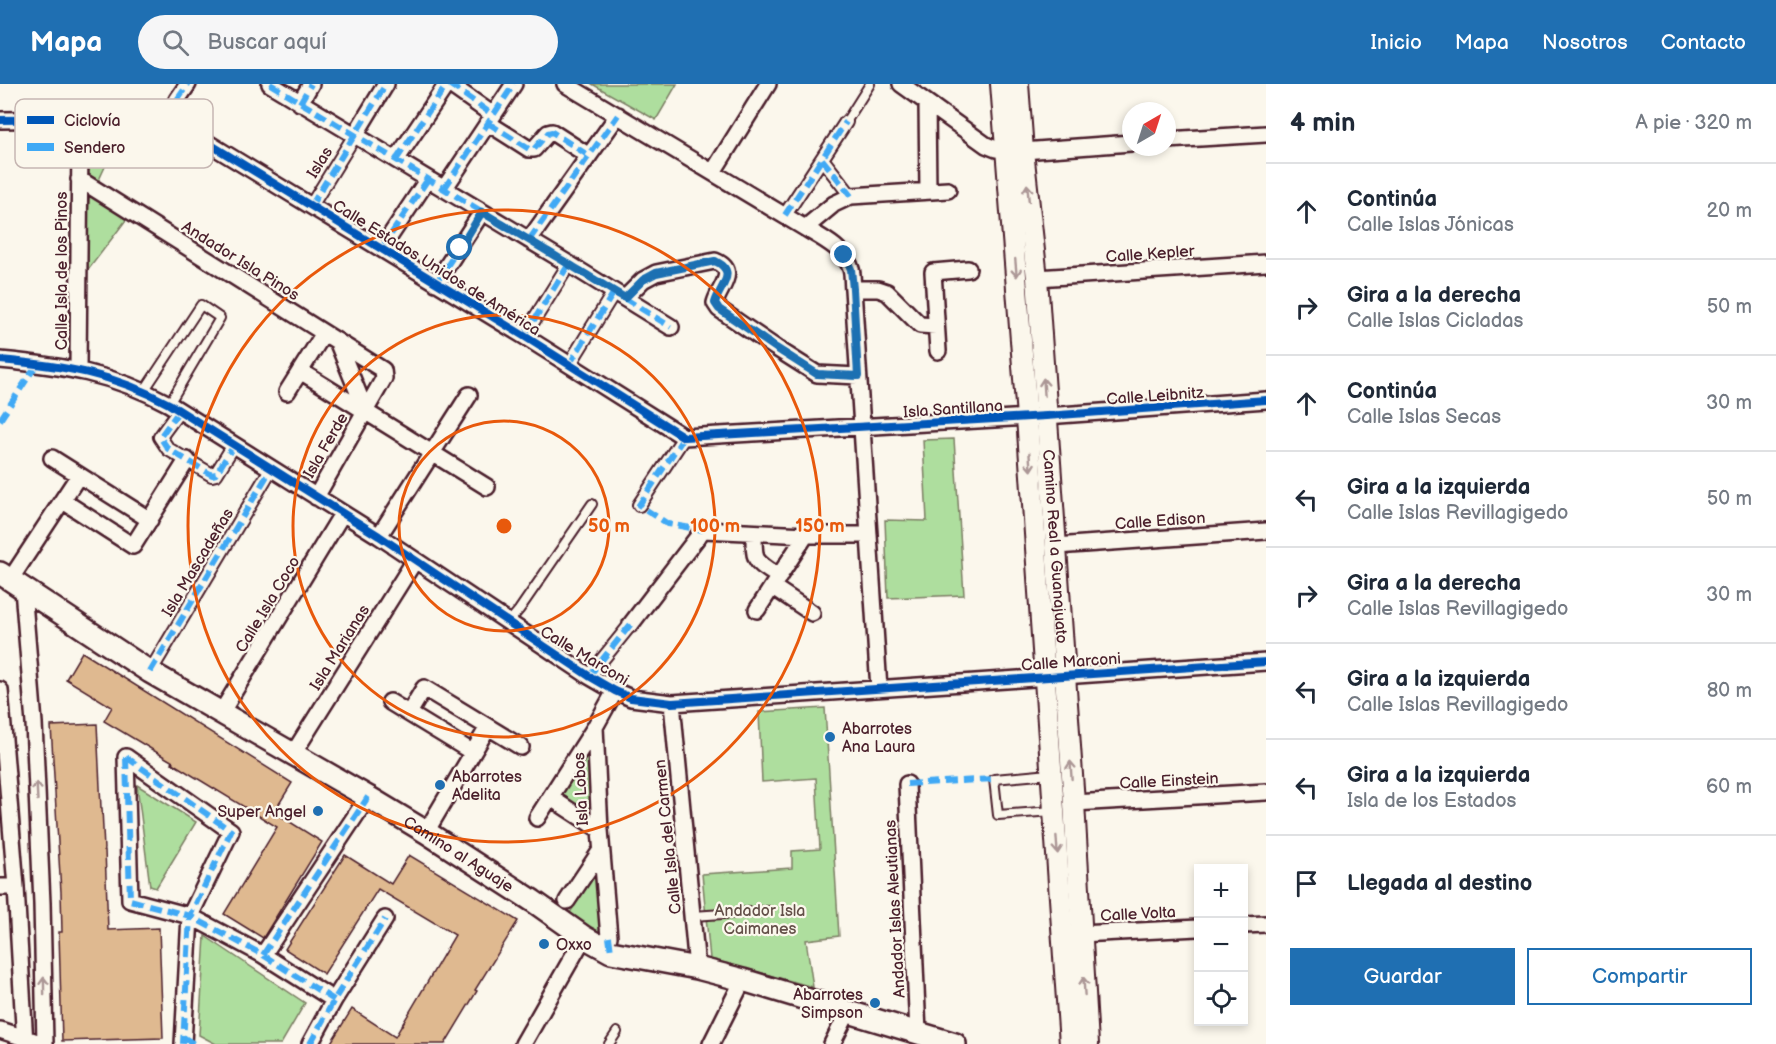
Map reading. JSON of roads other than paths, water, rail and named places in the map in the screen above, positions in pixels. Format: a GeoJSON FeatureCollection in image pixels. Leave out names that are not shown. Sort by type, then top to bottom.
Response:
{"type":"FeatureCollection","features":[{"type":"Feature","properties":{"kind":"main road","name":"Camino al Aguaje"},"geometry":{"type":"LineString","coordinates":[[11,581],[150,672],[426,832],[534,901],[584,937],[611,952],[697,968],[743,980],[955,1044]]}},
{"type":"Feature","properties":{"kind":"street"},"geometry":{"type":"LineString","coordinates":[[178,99],[188,84]]}},
{"type":"Feature","properties":{"kind":"street"},"geometry":{"type":"LineString","coordinates":[[270,84],[671,327]]}},
{"type":"Feature","properties":{"kind":"street"},"geometry":{"type":"LineString","coordinates":[[300,103],[311,84]]}},
{"type":"Feature","properties":{"kind":"street"},"geometry":{"type":"LineString","coordinates":[[355,135],[386,84]]}},
{"type":"Feature","properties":{"kind":"street"},"geometry":{"type":"LineString","coordinates":[[396,160],[448,84],[529,149],[534,148],[548,133],[552,132],[589,156]]}},
{"type":"Feature","properties":{"kind":"street"},"geometry":{"type":"LineString","coordinates":[[444,189],[514,84]]}},
{"type":"Feature","properties":{"kind":"street"},"geometry":{"type":"LineString","coordinates":[[566,84],[785,215],[831,244],[844,255],[851,269],[853,289],[879,689]]}},
{"type":"Feature","properties":{"kind":"street"},"geometry":{"type":"LineString","coordinates":[[713,172],[768,84]]}},
{"type":"Feature","properties":{"kind":"street"},"geometry":{"type":"LineString","coordinates":[[901,84],[986,145],[996,149],[1015,150],[1122,144]]}},
{"type":"Feature","properties":{"kind":"street","name":"Camino Real a Guanajuato"},"geometry":{"type":"LineString","coordinates":[[1001,84],[1037,278],[1037,417],[1056,546],[1052,774],[1070,1044]]}},
{"type":"Feature","properties":{"kind":"street","name":"Camino Real a Guanajuato"},"geometry":{"type":"LineString","coordinates":[[1018,84],[1015,150],[1037,417],[1054,676],[1074,803],[1088,1044]]}},
{"type":"Feature","properties":{"kind":"street"},"geometry":{"type":"LineString","coordinates":[[927,103],[928,191]]}},
{"type":"Feature","properties":{"kind":"street"},"geometry":{"type":"LineString","coordinates":[[529,240],[618,115]]}},
{"type":"Feature","properties":{"kind":"street","name":"Calle Estados Unidos de América"},"geometry":{"type":"LineString","coordinates":[[0,120],[15,120]]}},
{"type":"Feature","properties":{"kind":"street"},"geometry":{"type":"LineString","coordinates":[[785,215],[846,122]]}},
{"type":"Feature","properties":{"kind":"street"},"geometry":{"type":"LineString","coordinates":[[1176,140],[1266,134]]}},
{"type":"Feature","properties":{"kind":"street","name":"Islas"},"geometry":{"type":"LineString","coordinates":[[311,206],[355,135]]}},
{"type":"Feature","properties":{"kind":"street","name":"Calle Estados Unidos de América"},"geometry":{"type":"LineString","coordinates":[[213,146],[524,336],[684,437]]}},
{"type":"Feature","properties":{"kind":"street"},"geometry":{"type":"LineString","coordinates":[[822,159],[851,196]]}},
{"type":"Feature","properties":{"kind":"street","name":"Calle Isla de los Pinos"},"geometry":{"type":"LineString","coordinates":[[78,370],[79,168]]}},
{"type":"Feature","properties":{"kind":"street","name":"Andador Isla Pinos"},"geometry":{"type":"LineString","coordinates":[[79,179],[383,370]]}},
{"type":"Feature","properties":{"kind":"street"},"geometry":{"type":"LineString","coordinates":[[381,249],[428,179]]}},
{"type":"Feature","properties":{"kind":"street"},"geometry":{"type":"LineString","coordinates":[[806,228],[834,204],[851,196],[948,190]]}},
{"type":"Feature","properties":{"kind":"street"},"geometry":{"type":"LineString","coordinates":[[436,284],[482,212]]}},
{"type":"Feature","properties":{"kind":"street"},"geometry":{"type":"LineString","coordinates":[[569,365],[620,295],[656,273],[715,261],[722,265],[728,278],[715,303],[719,309],[817,374],[858,376]]}},
{"type":"Feature","properties":{"kind":"street","name":"Calle Kepler"},"geometry":{"type":"LineString","coordinates":[[1037,278],[1266,263]]}},
{"type":"Feature","properties":{"kind":"street"},"geometry":{"type":"LineString","coordinates":[[524,336],[569,264]]}},
{"type":"Feature","properties":{"kind":"street"},"geometry":{"type":"LineString","coordinates":[[938,351],[933,272],[968,269]]}},
{"type":"Feature","properties":{"kind":"street"},"geometry":{"type":"LineString","coordinates":[[853,289],[879,289],[887,292],[920,325],[936,326]]}},
{"type":"Feature","properties":{"kind":"street"},"geometry":{"type":"LineString","coordinates":[[287,392],[300,371],[331,337],[366,412]]}},
{"type":"Feature","properties":{"kind":"street","name":"Calle Marconi"},"geometry":{"type":"LineString","coordinates":[[0,360],[78,370],[113,378],[144,390],[379,536],[589,676],[632,698],[672,703],[1266,662]]}},
{"type":"Feature","properties":{"kind":"street","name":"Isla Ferde"},"geometry":{"type":"LineString","coordinates":[[316,497],[384,378],[383,370]]}},
{"type":"Feature","properties":{"kind":"street"},"geometry":{"type":"LineString","coordinates":[[300,371],[486,487]]}},
{"type":"Feature","properties":{"kind":"street"},"geometry":{"type":"LineString","coordinates":[[379,536],[469,395]]}},
{"type":"Feature","properties":{"kind":"street","name":"Calle Leibnitz"},"geometry":{"type":"LineString","coordinates":[[1037,417],[1266,400]]}},
{"type":"Feature","properties":{"kind":"street"},"geometry":{"type":"LineString","coordinates":[[174,407],[160,437],[168,449],[212,475],[216,474],[234,445]]}},
{"type":"Feature","properties":{"kind":"street","name":"Isla Santillana"},"geometry":{"type":"LineString","coordinates":[[861,428],[1037,417]]}},
{"type":"Feature","properties":{"kind":"street"},"geometry":{"type":"LineString","coordinates":[[639,505],[684,437],[861,428]]}},
{"type":"Feature","properties":{"kind":"street"},"geometry":{"type":"LineString","coordinates":[[52,458],[150,520]]}},
{"type":"Feature","properties":{"kind":"street"},"geometry":{"type":"LineString","coordinates":[[63,501],[133,546],[187,460]]}},
{"type":"Feature","properties":{"kind":"street","name":"Isla Mascadeñas"},"geometry":{"type":"LineString","coordinates":[[150,672],[271,468]]}},
{"type":"Feature","properties":{"kind":"street"},"geometry":{"type":"LineString","coordinates":[[0,1030],[22,1041],[45,1044],[35,747],[11,581],[79,475]]}},
{"type":"Feature","properties":{"kind":"street","name":"Calle Isla Coco"},"geometry":{"type":"LineString","coordinates":[[221,713],[342,514]]}},
{"type":"Feature","properties":{"kind":"street"},"geometry":{"type":"LineString","coordinates":[[589,676],[703,530],[806,535],[869,535]]}},
{"type":"Feature","properties":{"kind":"street","name":"Calle Edison"},"geometry":{"type":"LineString","coordinates":[[1056,546],[1266,531]]}},
{"type":"Feature","properties":{"kind":"street"},"geometry":{"type":"LineString","coordinates":[[754,533],[754,557],[758,563],[812,613]]}},
{"type":"Feature","properties":{"kind":"street"},"geometry":{"type":"LineString","coordinates":[[757,610],[806,535]]}},
{"type":"Feature","properties":{"kind":"street","name":"Isla Marianas"},"geometry":{"type":"LineString","coordinates":[[293,754],[415,560]]}},
{"type":"Feature","properties":{"kind":"street"},"geometry":{"type":"LineString","coordinates":[[409,713],[424,688],[521,747]]}},
{"type":"Feature","properties":{"kind":"street"},"geometry":{"type":"LineString","coordinates":[[0,690],[16,887],[22,1041]]}},
{"type":"Feature","properties":{"kind":"street","name":"Isla Lobos"},"geometry":{"type":"LineString","coordinates":[[537,819],[615,691]]}},
{"type":"Feature","properties":{"kind":"street"},"geometry":{"type":"LineString","coordinates":[[390,702],[472,752]]}},
{"type":"Feature","properties":{"kind":"street","name":"Calle Isla del Carmen"},"geometry":{"type":"LineString","coordinates":[[672,703],[697,968]]}},
{"type":"Feature","properties":{"kind":"street"},"geometry":{"type":"LineString","coordinates":[[426,832],[488,727]]}},
{"type":"Feature","properties":{"kind":"street","name":"Isla Lobos"},"geometry":{"type":"LineString","coordinates":[[595,727],[601,850],[609,937]]}},
{"type":"Feature","properties":{"kind":"street"},"geometry":{"type":"LineString","coordinates":[[187,1042],[190,916],[231,831],[126,757],[130,900],[190,916],[263,955],[334,1000]]}},
{"type":"Feature","properties":{"kind":"street","name":"Andador Islas Aleutianas"},"geometry":{"type":"LineString","coordinates":[[907,784],[918,1033]]}},
{"type":"Feature","properties":{"kind":"street","name":"Calle Einstein"},"geometry":{"type":"LineString","coordinates":[[1074,803],[1266,792]]}},
{"type":"Feature","properties":{"kind":"street"},"geometry":{"type":"LineString","coordinates":[[263,955],[368,797]]}},
{"type":"Feature","properties":{"kind":"street"},"geometry":{"type":"LineString","coordinates":[[551,798],[600,830]]}},
{"type":"Feature","properties":{"kind":"street"},"geometry":{"type":"LineString","coordinates":[[567,901],[601,850]]}},
{"type":"Feature","properties":{"kind":"street"},"geometry":{"type":"LineString","coordinates":[[0,887],[16,887]]}},
{"type":"Feature","properties":{"kind":"street"},"geometry":{"type":"LineString","coordinates":[[310,1044],[334,1000],[385,919]]}},
{"type":"Feature","properties":{"kind":"street"},"geometry":{"type":"LineString","coordinates":[[1248,926],[1266,924]]}},
{"type":"Feature","properties":{"kind":"street","name":"Calle Volta"},"geometry":{"type":"LineString","coordinates":[[1080,934],[1194,928]]}},
{"type":"Feature","properties":{"kind":"street"},"geometry":{"type":"LineString","coordinates":[[523,1044],[584,937]]}},
{"type":"Feature","properties":{"kind":"street"},"geometry":{"type":"LineString","coordinates":[[711,1044],[743,980]]}},
{"type":"Feature","properties":{"kind":"street"},"geometry":{"type":"LineString","coordinates":[[832,1044],[848,1012]]}},
{"type":"Feature","properties":{"kind":"lane"},"geometry":{"type":"LineString","coordinates":[[846,122],[870,84]]}},
{"type":"Feature","properties":{"kind":"lane"},"geometry":{"type":"LineString","coordinates":[[144,390],[201,305],[220,318],[174,407]]}},
{"type":"Feature","properties":{"kind":"lane"},"geometry":{"type":"LineString","coordinates":[[509,622],[592,504]]}},
{"type":"Feature","properties":{"kind":"lane"},"geometry":{"type":"LineString","coordinates":[[1052,774],[994,779],[998,815],[1054,811]]}},
{"type":"Feature","properties":{"kind":"lane"},"geometry":{"type":"LineString","coordinates":[[693,916],[768,911]]}},
{"type":"Feature","properties":{"kind":"lane"},"geometry":{"type":"LineString","coordinates":[[609,1044],[617,1032]]}},
{"type":"Feature","properties":{"kind":"place","name":"Abarrotes Ana Laura"},"geometry":{"type":"Point","coordinates":[830,737]}},
{"type":"Feature","properties":{"kind":"place","name":"Abarrotes Adelita"},"geometry":{"type":"Point","coordinates":[440,785]}},
{"type":"Feature","properties":{"kind":"place","name":"Super Angel"},"geometry":{"type":"Point","coordinates":[318,811]}},
{"type":"Feature","properties":{"kind":"place","name":"Oxxo"},"geometry":{"type":"Point","coordinates":[544,944]}},
{"type":"Feature","properties":{"kind":"place","name":"Abarrotes Simpson"},"geometry":{"type":"Point","coordinates":[875,1003]}},
{"type":"Feature","properties":{"kind":"park label","name":"Andador Isla Caimanes"},"geometry":{"type":"Point","coordinates":[760,919]}}]}
